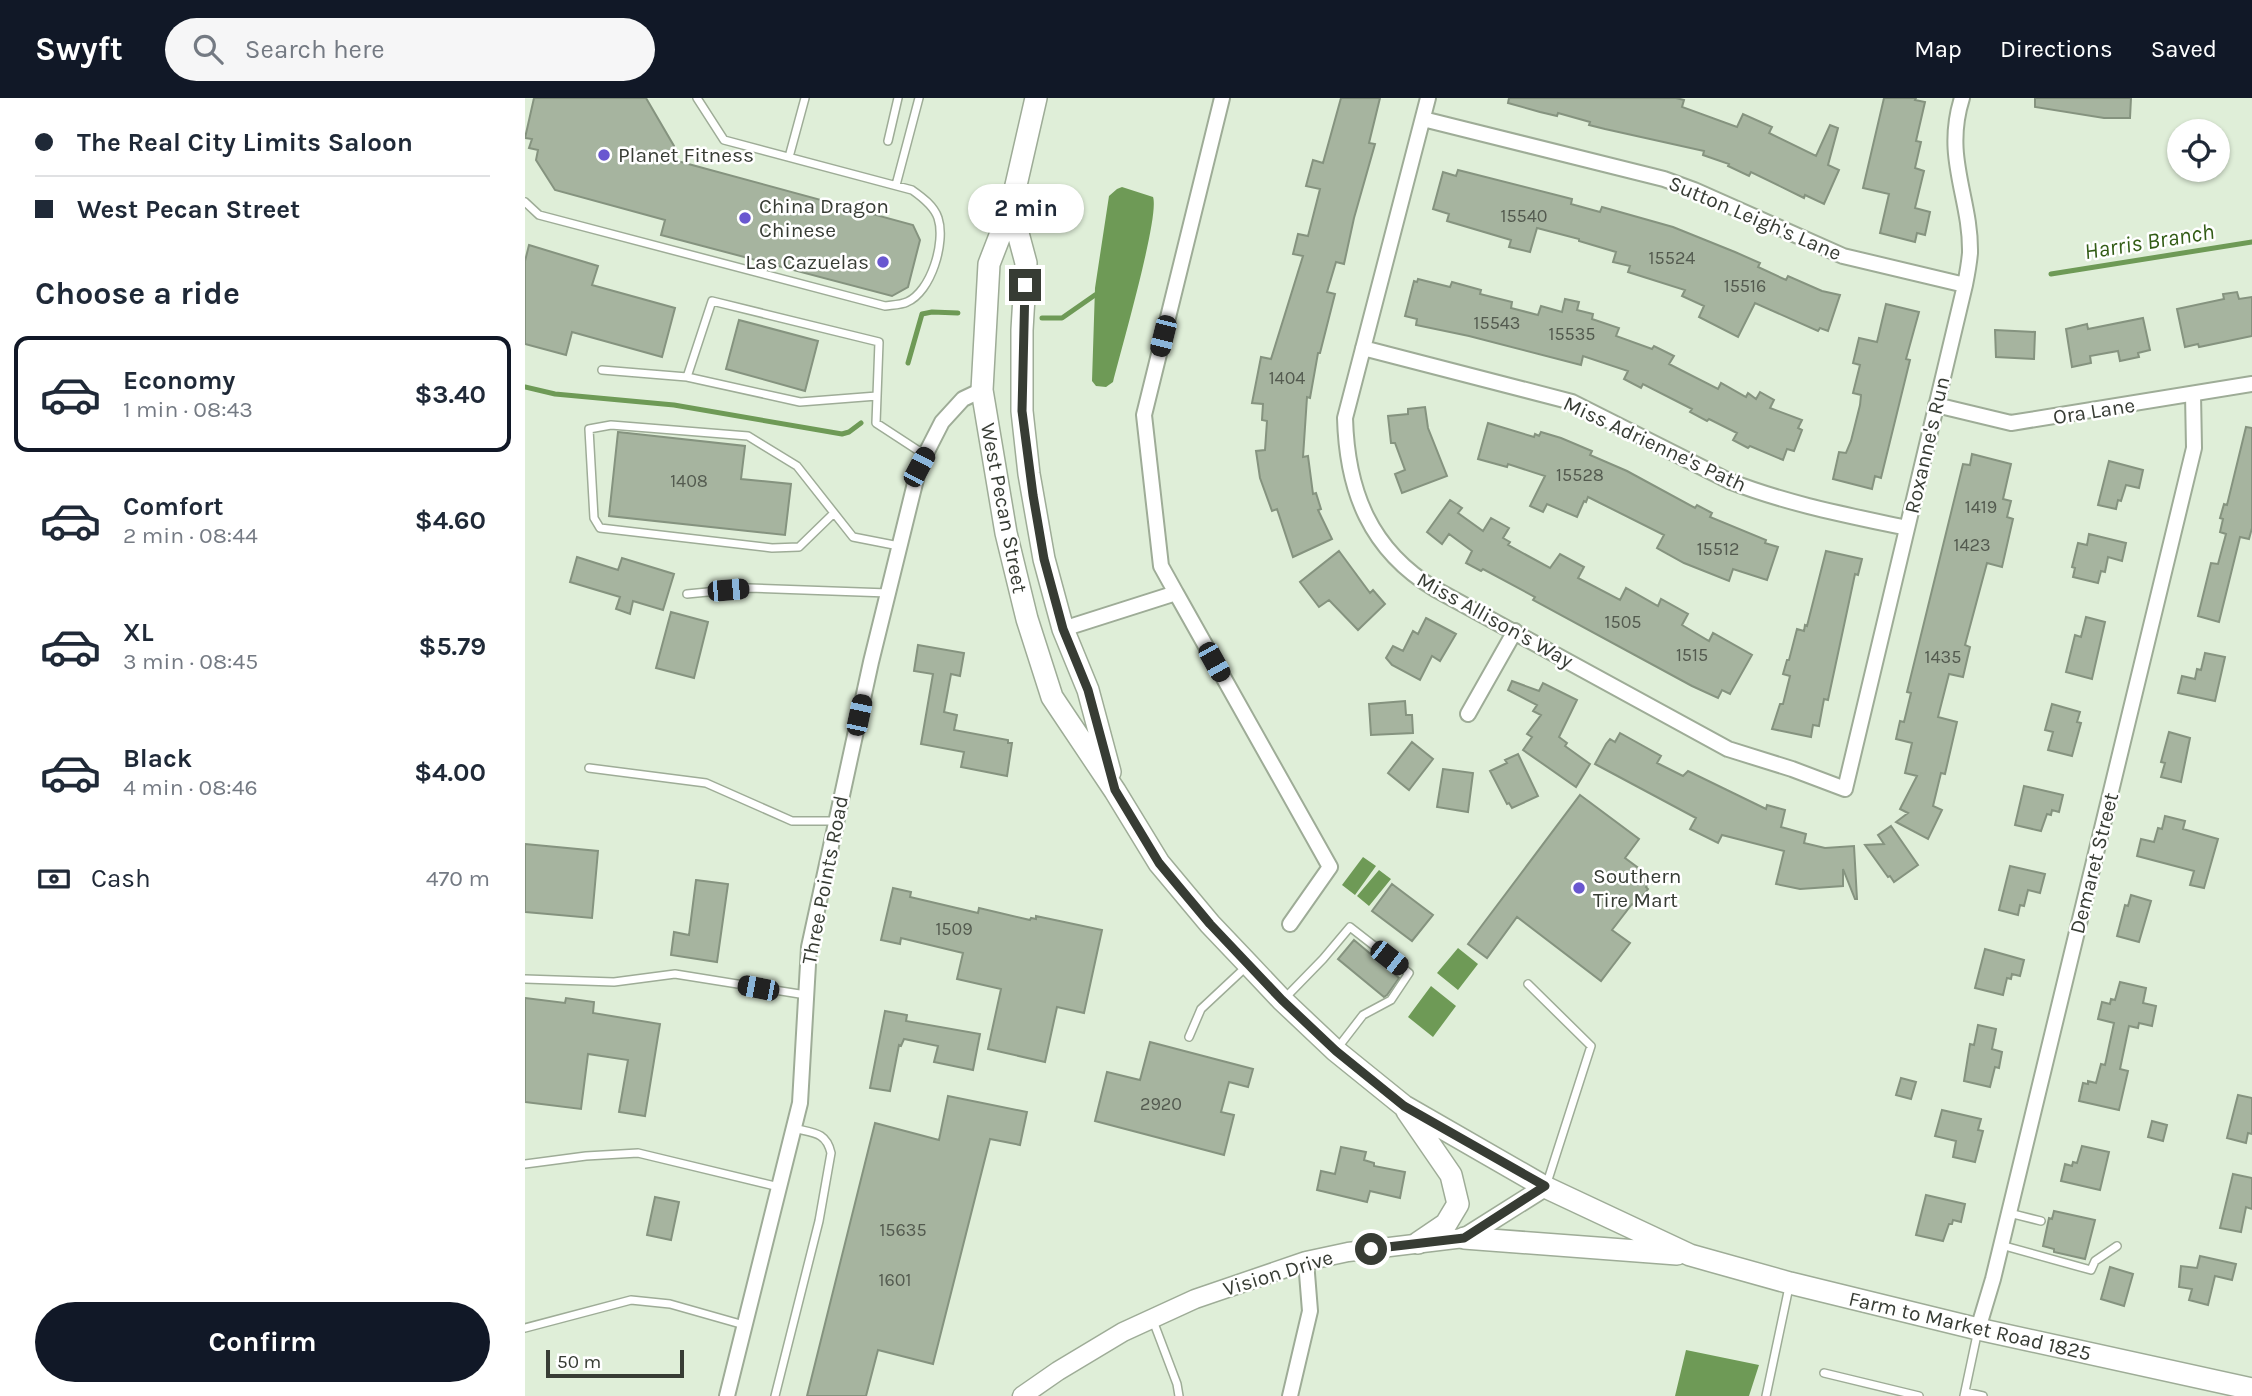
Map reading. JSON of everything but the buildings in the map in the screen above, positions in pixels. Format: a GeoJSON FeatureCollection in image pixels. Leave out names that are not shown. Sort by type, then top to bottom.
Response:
{"type":"FeatureCollection","features":[{"type":"Feature","properties":{"kind":"main road","name":"West Pecan Street"},"geometry":{"type":"LineString","coordinates":[[1036,98],[1011,206],[989,264],[982,390],[1006,533],[1027,619],[1052,697],[1115,790],[1159,863],[1210,924],[1282,1000],[1336,1051],[1404,1106],[1545,1186],[1690,1255]]}},
{"type":"Feature","properties":{"kind":"main road","name":"West Pecan Street"},"geometry":{"type":"LineString","coordinates":[[1011,206],[1026,262],[1022,411],[1029,474],[1044,559],[1063,629],[1088,690],[1115,790]]}},
{"type":"Feature","properties":{"kind":"main road"},"geometry":{"type":"LineString","coordinates":[[1404,1106],[1451,1175],[1458,1204],[1446,1224],[1418,1243]]}},
{"type":"Feature","properties":{"kind":"main road"},"geometry":{"type":"LineString","coordinates":[[1464,1238],[1690,1255]]}},
{"type":"Feature","properties":{"kind":"main road","name":"Farm to Market Road 1825"},"geometry":{"type":"LineString","coordinates":[[1690,1255],[1790,1283],[1978,1329],[2251,1387]]}},
{"type":"Feature","properties":{"kind":"street"},"geometry":{"type":"LineString","coordinates":[[1222,98],[1144,415],[1161,566],[1329,867],[1290,923]]}},
{"type":"Feature","properties":{"kind":"street","name":"Miss Allison's Way"},"geometry":{"type":"LineString","coordinates":[[1428,98],[1345,418],[1346,452],[1353,485],[1380,539],[1415,577],[1728,749],[1845,789]]}},
{"type":"Feature","properties":{"kind":"street","name":"Roxanne's Run"},"geometry":{"type":"LineString","coordinates":[[1845,789],[1965,285],[1970,253],[1955,150],[1956,117],[1962,98]]}},
{"type":"Feature","properties":{"kind":"street","name":"Sutton Leigh's Lane"},"geometry":{"type":"LineString","coordinates":[[1423,120],[1664,179],[1843,256],[1965,285]]}},
{"type":"Feature","properties":{"kind":"street","name":"Miss Adrienne's Path"},"geometry":{"type":"LineString","coordinates":[[1363,348],[1572,402],[1750,489],[1780,500],[1907,528]]}},
{"type":"Feature","properties":{"kind":"street","name":"Ora Lane"},"geometry":{"type":"LineString","coordinates":[[1936,405],[2011,423],[2252,384]]}},
{"type":"Feature","properties":{"kind":"street","name":"Three Points Road"},"geometry":{"type":"LineString","coordinates":[[727,1396],[800,1103],[809,947],[919,467],[942,422],[963,399],[982,390]]}},
{"type":"Feature","properties":{"kind":"street","name":"Demaret Street"},"geometry":{"type":"LineString","coordinates":[[1978,1329],[2009,1213],[2194,448],[2193,394]]}},
{"type":"Feature","properties":{"kind":"street"},"geometry":{"type":"LineString","coordinates":[[1063,629],[1176,593]]}},
{"type":"Feature","properties":{"kind":"street"},"geometry":{"type":"LineString","coordinates":[[1468,714],[1515,631]]}},
{"type":"Feature","properties":{"kind":"street","name":"Vision Drive"},"geometry":{"type":"LineString","coordinates":[[1022,1396],[1058,1371],[1152,1317],[1195,1299],[1306,1261],[1348,1252],[1464,1238],[1545,1186]]}},
{"type":"Feature","properties":{"kind":"street"},"geometry":{"type":"LineString","coordinates":[[1290,1396],[1310,1311],[1306,1261]]}},
{"type":"Feature","properties":{"kind":"lane"},"geometry":{"type":"LineString","coordinates":[[525,202],[539,215],[885,306],[908,302],[928,282],[940,246],[938,219],[927,202],[912,190],[724,141],[697,98]]}},
{"type":"Feature","properties":{"kind":"lane"},"geometry":{"type":"LineString","coordinates":[[789,157],[805,98]]}},
{"type":"Feature","properties":{"kind":"lane"},"geometry":{"type":"LineString","coordinates":[[888,141],[898,98]]}},
{"type":"Feature","properties":{"kind":"lane"},"geometry":{"type":"LineString","coordinates":[[896,185],[919,98]]}},
{"type":"Feature","properties":{"kind":"lane"},"geometry":{"type":"LineString","coordinates":[[687,377],[712,301],[879,342],[876,423],[925,455]]}},
{"type":"Feature","properties":{"kind":"lane"},"geometry":{"type":"LineString","coordinates":[[602,370],[687,377],[800,402],[877,396]]}},
{"type":"Feature","properties":{"kind":"lane"},"geometry":{"type":"LineString","coordinates":[[834,513],[799,547],[772,548],[600,528],[594,518],[589,429],[611,425],[748,436],[797,466],[853,537],[899,546]]}},
{"type":"Feature","properties":{"kind":"lane"},"geometry":{"type":"LineString","coordinates":[[687,594],[749,588],[888,593]]}},
{"type":"Feature","properties":{"kind":"lane"},"geometry":{"type":"LineString","coordinates":[[589,768],[706,783],[792,821],[836,821]]}},
{"type":"Feature","properties":{"kind":"lane"},"geometry":{"type":"LineString","coordinates":[[1282,1000],[1350,927],[1409,973],[1391,1000],[1363,1015],[1336,1051]]}},
{"type":"Feature","properties":{"kind":"lane"},"geometry":{"type":"LineString","coordinates":[[1188,1037],[1202,1009],[1249,965]]}},
{"type":"Feature","properties":{"kind":"lane"},"geometry":{"type":"LineString","coordinates":[[525,979],[614,982],[675,974],[806,995]]}},
{"type":"Feature","properties":{"kind":"lane"},"geometry":{"type":"LineString","coordinates":[[1528,984],[1591,1046],[1545,1186]]}},
{"type":"Feature","properties":{"kind":"lane"},"geometry":{"type":"LineString","coordinates":[[775,1396],[819,1221],[831,1153],[823,1136],[793,1128]]}},
{"type":"Feature","properties":{"kind":"lane"},"geometry":{"type":"LineString","coordinates":[[525,1164],[638,1153],[779,1187]]}},
{"type":"Feature","properties":{"kind":"lane"},"geometry":{"type":"LineString","coordinates":[[2009,1213],[2041,1221]]}},
{"type":"Feature","properties":{"kind":"lane"},"geometry":{"type":"LineString","coordinates":[[2001,1245],[2091,1270],[2095,1261],[2117,1245]]}},
{"type":"Feature","properties":{"kind":"lane"},"geometry":{"type":"LineString","coordinates":[[1766,1396],[1790,1283]]}},
{"type":"Feature","properties":{"kind":"lane"},"geometry":{"type":"LineString","coordinates":[[525,1328],[631,1300],[670,1304],[744,1325]]}},
{"type":"Feature","properties":{"kind":"lane"},"geometry":{"type":"LineString","coordinates":[[1152,1317],[1179,1396]]}},
{"type":"Feature","properties":{"kind":"lane"},"geometry":{"type":"LineString","coordinates":[[1978,1329],[1964,1394],[1983,1396]]}},
{"type":"Feature","properties":{"kind":"lane"},"geometry":{"type":"LineString","coordinates":[[1824,1373],[1919,1396]]}},
{"type":"Feature","properties":{"kind":"shaded area"},"geometry":{"type":"Polygon","coordinates":[[[1122,187],[1153,197],[1154,209],[1131,316],[1113,382],[1106,387],[1096,386],[1092,381],[1095,288],[1109,196],[1122,187]]]}},
{"type":"Feature","properties":{"kind":"shaded area"},"geometry":{"type":"Polygon","coordinates":[[[1363,857],[1376,866],[1355,895],[1342,885],[1363,857]]]}},
{"type":"Feature","properties":{"kind":"shaded area"},"geometry":{"type":"Polygon","coordinates":[[[1379,870],[1391,879],[1369,906],[1357,896],[1379,870]]]}},
{"type":"Feature","properties":{"kind":"shaded area"},"geometry":{"type":"Polygon","coordinates":[[[1458,948],[1478,964],[1458,990],[1437,973],[1458,948]]]}},
{"type":"Feature","properties":{"kind":"shaded area"},"geometry":{"type":"Polygon","coordinates":[[[1431,986],[1456,1006],[1433,1037],[1408,1017],[1431,986]]]}},
{"type":"Feature","properties":{"kind":"shaded area"},"geometry":{"type":"Polygon","coordinates":[[[1686,1350],[1759,1365],[1749,1396],[1675,1396],[1686,1350]]]}},
{"type":"Feature","properties":{"kind":"waterway","name":"Harris Branch"},"geometry":{"type":"LineString","coordinates":[[2051,274],[2252,242]]}},
{"type":"Feature","properties":{"kind":"waterway"},"geometry":{"type":"LineString","coordinates":[[1042,318],[1062,318],[1095,295]]}},
{"type":"Feature","properties":{"kind":"waterway"},"geometry":{"type":"LineString","coordinates":[[908,363],[922,314],[958,313]]}},
{"type":"Feature","properties":{"kind":"waterway"},"geometry":{"type":"LineString","coordinates":[[525,387],[555,394],[674,405],[842,434],[861,423]]}},
{"type":"Feature","properties":{"kind":"place","name":"Planet Fitness"},"geometry":{"type":"Point","coordinates":[604,155]}},
{"type":"Feature","properties":{"kind":"place","name":"China Dragon Chinese"},"geometry":{"type":"Point","coordinates":[745,218]}},
{"type":"Feature","properties":{"kind":"place","name":"Las Cazuelas"},"geometry":{"type":"Point","coordinates":[883,262]}},
{"type":"Feature","properties":{"kind":"place","name":"Southern Tire Mart"},"geometry":{"type":"Point","coordinates":[1579,888]}},
{"type":"Feature","properties":{"kind":"route"},"geometry":{"type":"LineString","coordinates":[[1025,285],[1022,411],[1029,474],[1044,559],[1063,629],[1088,690],[1115,790],[1159,863],[1210,924],[1282,1000],[1336,1051],[1404,1106],[1545,1186],[1464,1238],[1371,1249]]}}]}
